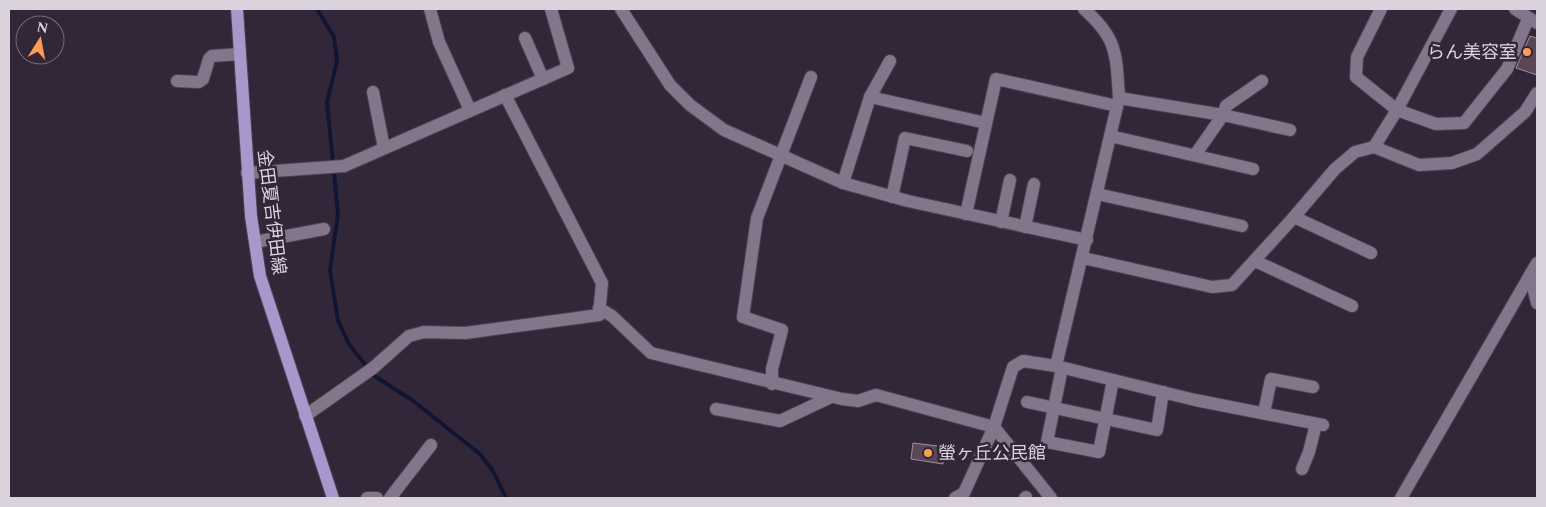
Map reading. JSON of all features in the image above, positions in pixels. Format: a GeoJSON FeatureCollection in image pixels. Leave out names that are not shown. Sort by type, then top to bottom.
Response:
{"type":"FeatureCollection","features":[{"type":"Feature","properties":{"kind":"main road","name":"金田夏吉伊田線"},"geometry":{"type":"LineString","coordinates":[[237,9],[247,173],[260,276],[333,498]]}},
{"type":"Feature","properties":{"kind":"street"},"geometry":{"type":"LineString","coordinates":[[430,9],[439,42],[470,110]]}},
{"type":"Feature","properties":{"kind":"street"},"geometry":{"type":"LineString","coordinates":[[247,173],[333,168],[384,148],[568,68],[551,9]]}},
{"type":"Feature","properties":{"kind":"street"},"geometry":{"type":"LineString","coordinates":[[621,9],[670,85],[690,105],[724,130],[843,183],[892,197],[1087,240]]}},
{"type":"Feature","properties":{"kind":"street"},"geometry":{"type":"LineString","coordinates":[[1084,9],[1103,26],[1113,43],[1117,63],[1118,102],[1059,367],[1054,408],[1047,442],[1098,452],[1113,380]]}},
{"type":"Feature","properties":{"kind":"street"},"geometry":{"type":"LineString","coordinates":[[1381,9],[1356,57],[1356,76],[1397,110],[1436,124],[1464,122],[1507,69],[1533,21],[1515,9]]}},
{"type":"Feature","properties":{"kind":"street"},"geometry":{"type":"LineString","coordinates":[[1374,147],[1397,110],[1451,9]]}},
{"type":"Feature","properties":{"kind":"street"},"geometry":{"type":"LineString","coordinates":[[525,38],[543,79]]}},
{"type":"Feature","properties":{"kind":"street"},"geometry":{"type":"LineString","coordinates":[[177,81],[199,82],[203,79],[209,59],[212,56],[240,54]]}},
{"type":"Feature","properties":{"kind":"street"},"geometry":{"type":"LineString","coordinates":[[843,183],[870,97],[890,61]]}},
{"type":"Feature","properties":{"kind":"street"},"geometry":{"type":"LineString","coordinates":[[772,384],[772,369],[782,330],[743,317],[757,218],[782,157],[811,77]]}},
{"type":"Feature","properties":{"kind":"street"},"geometry":{"type":"LineString","coordinates":[[966,214],[996,79],[1118,102],[1223,115],[1290,130]]}},
{"type":"Feature","properties":{"kind":"street"},"geometry":{"type":"LineString","coordinates":[[1195,155],[1223,115],[1226,106],[1262,81]]}},
{"type":"Feature","properties":{"kind":"street"},"geometry":{"type":"LineString","coordinates":[[372,92],[384,148]]}},
{"type":"Feature","properties":{"kind":"street"},"geometry":{"type":"LineString","coordinates":[[1083,258],[1212,287],[1232,285],[1335,169],[1355,152],[1374,147],[1419,164],[1436,166],[1452,163],[1477,154],[1524,112],[1537,93]]}},
{"type":"Feature","properties":{"kind":"street"},"geometry":{"type":"LineString","coordinates":[[305,416],[368,371],[409,336],[424,332],[465,333],[599,315],[602,283],[506,95]]}},
{"type":"Feature","properties":{"kind":"street"},"geometry":{"type":"LineString","coordinates":[[870,97],[986,123]]}},
{"type":"Feature","properties":{"kind":"street"},"geometry":{"type":"LineString","coordinates":[[1110,136],[1253,169]]}},
{"type":"Feature","properties":{"kind":"street"},"geometry":{"type":"LineString","coordinates":[[892,197],[905,138],[967,151]]}},
{"type":"Feature","properties":{"kind":"street"},"geometry":{"type":"LineString","coordinates":[[1001,222],[1010,180]]}},
{"type":"Feature","properties":{"kind":"street"},"geometry":{"type":"LineString","coordinates":[[1025,227],[1034,184]]}},
{"type":"Feature","properties":{"kind":"street"},"geometry":{"type":"LineString","coordinates":[[1097,194],[1242,226]]}},
{"type":"Feature","properties":{"kind":"street"},"geometry":{"type":"LineString","coordinates":[[1294,217],[1371,253]]}},
{"type":"Feature","properties":{"kind":"street"},"geometry":{"type":"LineString","coordinates":[[255,242],[324,230]]}},
{"type":"Feature","properties":{"kind":"street"},"geometry":{"type":"LineString","coordinates":[[1254,261],[1352,306]]}},
{"type":"Feature","properties":{"kind":"street"},"geometry":{"type":"LineString","coordinates":[[1401,498],[1537,263]]}},
{"type":"Feature","properties":{"kind":"street"},"geometry":{"type":"LineString","coordinates":[[1530,275],[1537,303]]}},
{"type":"Feature","properties":{"kind":"street"},"geometry":{"type":"LineString","coordinates":[[600,308],[612,316],[651,353],[831,397],[858,401],[876,396],[994,427],[1051,498]]}},
{"type":"Feature","properties":{"kind":"street"},"geometry":{"type":"LineString","coordinates":[[962,496],[994,427],[1013,367],[1023,361],[1059,367],[1163,392],[1319,424],[1302,469]]}},
{"type":"Feature","properties":{"kind":"street"},"geometry":{"type":"LineString","coordinates":[[1264,413],[1271,379],[1313,386]]}},
{"type":"Feature","properties":{"kind":"street"},"geometry":{"type":"LineString","coordinates":[[1028,402],[1157,430],[1163,392]]}},
{"type":"Feature","properties":{"kind":"street"},"geometry":{"type":"LineString","coordinates":[[716,409],[780,421],[831,397]]}},
{"type":"Feature","properties":{"kind":"street"},"geometry":{"type":"LineString","coordinates":[[390,498],[431,445]]}},
{"type":"Feature","properties":{"kind":"street"},"geometry":{"type":"LineString","coordinates":[[328,498],[333,498]]}},
{"type":"Feature","properties":{"kind":"street"},"geometry":{"type":"LineString","coordinates":[[367,498],[377,498]]}},
{"type":"Feature","properties":{"kind":"building","name":"らん美容室"},"geometry":{"type":"Polygon","coordinates":[[[1530,36],[1537,38],[1537,75],[1516,68],[1530,36]]]}},
{"type":"Feature","properties":{"kind":"building","name":"螢ヶ丘公民館"},"geometry":{"type":"Polygon","coordinates":[[[913,443],[946,447],[943,464],[911,459],[913,443]]]}},
{"type":"Feature","properties":{"kind":"waterway"},"geometry":{"type":"LineString","coordinates":[[317,9],[334,37],[337,61],[327,102],[338,214],[330,270],[338,321],[349,344],[373,375],[412,400],[480,454],[493,471],[506,498]]}},
{"type":"Feature","properties":{"kind":"place","name":"らん美容室"},"geometry":{"type":"Point","coordinates":[1527,52]}},
{"type":"Feature","properties":{"kind":"place","name":"螢ヶ丘公民館"},"geometry":{"type":"Point","coordinates":[928,453]}}]}
